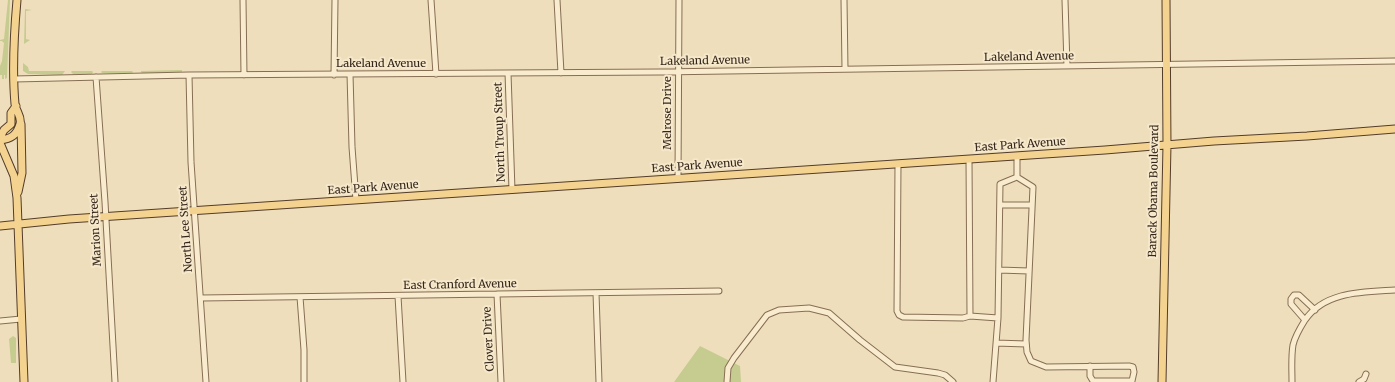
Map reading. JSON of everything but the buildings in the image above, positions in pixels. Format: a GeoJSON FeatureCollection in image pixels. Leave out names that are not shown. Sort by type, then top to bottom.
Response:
{"type":"FeatureCollection","features":[{"type":"Feature","properties":{"kind":"main road"},"geometry":{"type":"LineString","coordinates":[[17,0],[14,79],[16,106],[20,115],[22,173],[17,198]]}},
{"type":"Feature","properties":{"kind":"main road","name":"Barack Obama Boulevard"},"geometry":{"type":"LineString","coordinates":[[1162,382],[1167,145],[1166,0]]}},
{"type":"Feature","properties":{"kind":"main road"},"geometry":{"type":"LineString","coordinates":[[16,106],[11,113],[11,124],[4,130],[0,138],[9,139],[14,134],[20,123]]}},
{"type":"Feature","properties":{"kind":"main road","name":"East Park Avenue"},"geometry":{"type":"LineString","coordinates":[[0,226],[106,216],[678,179],[1395,129]]}},
{"type":"Feature","properties":{"kind":"main road"},"geometry":{"type":"LineString","coordinates":[[0,143],[14,176],[17,198],[24,382]]}},
{"type":"Feature","properties":{"kind":"street"},"geometry":{"type":"LineString","coordinates":[[243,0],[244,75]]}},
{"type":"Feature","properties":{"kind":"street"},"geometry":{"type":"LineString","coordinates":[[334,74],[335,0]]}},
{"type":"Feature","properties":{"kind":"street"},"geometry":{"type":"LineString","coordinates":[[431,0],[436,74]]}},
{"type":"Feature","properties":{"kind":"street"},"geometry":{"type":"LineString","coordinates":[[556,0],[561,73]]}},
{"type":"Feature","properties":{"kind":"street","name":"Melrose Drive"},"geometry":{"type":"LineString","coordinates":[[678,179],[679,0]]}},
{"type":"Feature","properties":{"kind":"street"},"geometry":{"type":"LineString","coordinates":[[844,0],[845,69]]}},
{"type":"Feature","properties":{"kind":"street"},"geometry":{"type":"LineString","coordinates":[[1066,0],[1067,66]]}},
{"type":"Feature","properties":{"kind":"street","name":"Lakeland Avenue"},"geometry":{"type":"LineString","coordinates":[[14,79],[189,75],[561,73],[1395,61]]}},
{"type":"Feature","properties":{"kind":"street","name":"North Troup Street"},"geometry":{"type":"LineString","coordinates":[[508,73],[512,190]]}},
{"type":"Feature","properties":{"kind":"street"},"geometry":{"type":"LineString","coordinates":[[350,74],[352,147],[356,200]]}},
{"type":"Feature","properties":{"kind":"street","name":"North Lee Street"},"geometry":{"type":"LineString","coordinates":[[189,75],[191,162],[206,382]]}},
{"type":"Feature","properties":{"kind":"street","name":"Marion Street"},"geometry":{"type":"LineString","coordinates":[[96,77],[99,102],[115,382]]}},
{"type":"Feature","properties":{"kind":"street"},"geometry":{"type":"LineString","coordinates":[[1017,156],[1017,177]]}},
{"type":"Feature","properties":{"kind":"street"},"geometry":{"type":"LineString","coordinates":[[969,159],[970,316]]}},
{"type":"Feature","properties":{"kind":"street"},"geometry":{"type":"LineString","coordinates":[[898,164],[897,311],[899,315],[903,317],[963,318],[970,316],[998,318]]}},
{"type":"Feature","properties":{"kind":"street"},"geometry":{"type":"LineString","coordinates":[[993,382],[1000,270],[1000,184],[1017,177]]}},
{"type":"Feature","properties":{"kind":"street"},"geometry":{"type":"LineString","coordinates":[[1017,177],[1032,187],[1026,344],[1027,352],[1031,361],[1046,366],[1090,366],[1129,366],[1132,367],[1133,378],[1132,380],[1093,381],[1090,376],[1090,366]]}},
{"type":"Feature","properties":{"kind":"street"},"geometry":{"type":"LineString","coordinates":[[1000,205],[1032,205]]}},
{"type":"Feature","properties":{"kind":"street"},"geometry":{"type":"LineString","coordinates":[[1000,270],[1029,271]]}},
{"type":"Feature","properties":{"kind":"street"},"geometry":{"type":"LineString","coordinates":[[1292,382],[1292,353],[1296,334],[1314,310],[1321,304],[1340,296],[1361,292],[1395,290]]}},
{"type":"Feature","properties":{"kind":"street","name":"East Cranford Avenue"},"geometry":{"type":"LineString","coordinates":[[201,298],[719,291]]}},
{"type":"Feature","properties":{"kind":"street"},"geometry":{"type":"LineString","coordinates":[[596,293],[599,382]]}},
{"type":"Feature","properties":{"kind":"street","name":"Clover Drive"},"geometry":{"type":"LineString","coordinates":[[497,294],[501,382]]}},
{"type":"Feature","properties":{"kind":"street"},"geometry":{"type":"LineString","coordinates":[[1305,320],[1290,304],[1292,297],[1294,295],[1299,295],[1314,310]]}},
{"type":"Feature","properties":{"kind":"street"},"geometry":{"type":"LineString","coordinates":[[398,296],[403,382]]}},
{"type":"Feature","properties":{"kind":"street"},"geometry":{"type":"LineString","coordinates":[[300,297],[304,350],[304,382]]}},
{"type":"Feature","properties":{"kind":"street"},"geometry":{"type":"LineString","coordinates":[[727,382],[728,368],[767,315],[780,310],[810,308],[829,313],[860,340],[895,367],[938,372],[945,375],[953,382]]}},
{"type":"Feature","properties":{"kind":"street"},"geometry":{"type":"LineString","coordinates":[[0,321],[21,319]]}},
{"type":"Feature","properties":{"kind":"street"},"geometry":{"type":"LineString","coordinates":[[996,343],[1026,344]]}},
{"type":"Feature","properties":{"kind":"street"},"geometry":{"type":"LineString","coordinates":[[1358,382],[1364,378],[1366,374]]}},
{"type":"Feature","properties":{"kind":"green space"},"geometry":{"type":"Polygon","coordinates":[[[8,0],[10,0],[7,78],[5,79],[4,75],[4,79],[2,79],[2,75],[0,75],[0,66],[4,43],[0,40],[4,39],[8,0]]]}},
{"type":"Feature","properties":{"kind":"green space"},"geometry":{"type":"Polygon","coordinates":[[[25,9],[32,10],[26,11],[26,39],[30,40],[24,44],[25,9]]]}},
{"type":"Feature","properties":{"kind":"green space"},"geometry":{"type":"Polygon","coordinates":[[[23,63],[28,67],[29,71],[65,71],[62,75],[28,74],[23,71],[23,63]]]}},
{"type":"Feature","properties":{"kind":"green space"},"geometry":{"type":"Polygon","coordinates":[[[182,70],[181,74],[143,74],[141,72],[141,71],[182,70]]]}},
{"type":"Feature","properties":{"kind":"green space"},"geometry":{"type":"Polygon","coordinates":[[[102,71],[133,72],[131,74],[102,73],[102,71]]]}},
{"type":"Feature","properties":{"kind":"green space"},"geometry":{"type":"Polygon","coordinates":[[[71,72],[93,72],[92,74],[73,74],[71,72]]]}},
{"type":"Feature","properties":{"kind":"green space"},"geometry":{"type":"Polygon","coordinates":[[[13,336],[16,338],[16,363],[11,363],[9,339],[13,336]]]}},
{"type":"Feature","properties":{"kind":"green space"},"geometry":{"type":"Polygon","coordinates":[[[700,346],[740,366],[741,382],[674,382],[700,346]]]}}]}
